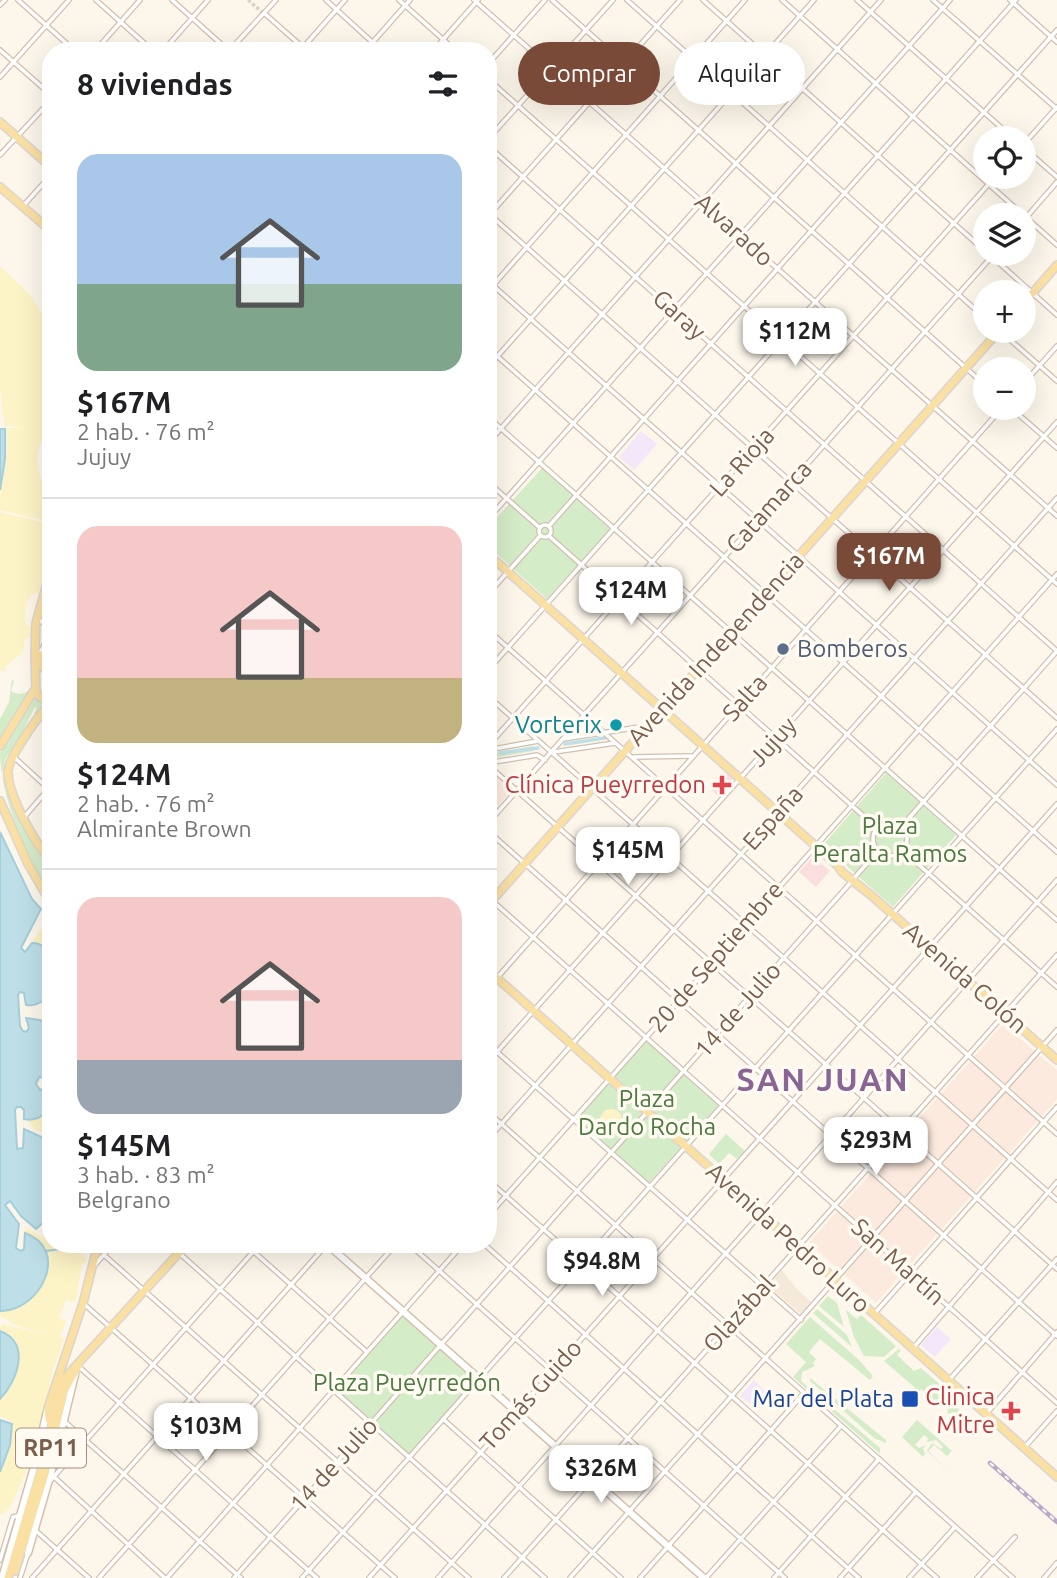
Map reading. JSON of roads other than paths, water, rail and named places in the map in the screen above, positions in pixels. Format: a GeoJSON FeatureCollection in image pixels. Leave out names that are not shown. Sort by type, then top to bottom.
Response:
{"type":"FeatureCollection","features":[{"type":"Feature","properties":{"kind":"main road"},"geometry":{"type":"LineString","coordinates":[[0,122],[42,159]]}},
{"type":"Feature","properties":{"kind":"main road"},"geometry":{"type":"LineString","coordinates":[[0,187],[42,223]]}},
{"type":"Feature","properties":{"kind":"main road"},"geometry":{"type":"LineString","coordinates":[[1036,290],[1057,265]]}},
{"type":"Feature","properties":{"kind":"main road","name":"Avenida Independencia"},"geometry":{"type":"LineString","coordinates":[[497,893],[592,788],[628,755],[662,710],[989,343]]}},
{"type":"Feature","properties":{"kind":"main road","name":"Avenida Colón"},"geometry":{"type":"LineString","coordinates":[[497,562],[1057,1060]]}},
{"type":"Feature","properties":{"kind":"main road"},"geometry":{"type":"LineString","coordinates":[[42,607],[36,627],[35,688],[42,698]]}},
{"type":"Feature","properties":{"kind":"main road"},"geometry":{"type":"LineString","coordinates":[[42,616],[42,667]]}},
{"type":"Feature","properties":{"kind":"main road"},"geometry":{"type":"LineString","coordinates":[[0,746],[21,716],[42,677]]}},
{"type":"Feature","properties":{"kind":"main road"},"geometry":{"type":"LineString","coordinates":[[40,714],[13,757],[8,774],[24,817],[42,847]]}},
{"type":"Feature","properties":{"kind":"main road"},"geometry":{"type":"LineString","coordinates":[[0,801],[28,864],[42,888]]}},
{"type":"Feature","properties":{"kind":"main road","name":"Avenida Pedro Luro"},"geometry":{"type":"LineString","coordinates":[[497,978],[1057,1477]]}},
{"type":"Feature","properties":{"kind":"main road","name":"RP11"},"geometry":{"type":"LineString","coordinates":[[48,1408],[83,1303],[96,1253]]}},
{"type":"Feature","properties":{"kind":"main road","name":"RP11"},"geometry":{"type":"LineString","coordinates":[[11,1578],[19,1561],[26,1522],[60,1387],[179,1253]]}},
{"type":"Feature","properties":{"kind":"main road"},"geometry":{"type":"LineString","coordinates":[[337,1253],[705,1578]]}},
{"type":"Feature","properties":{"kind":"main road"},"geometry":{"type":"LineString","coordinates":[[56,1384],[74,1371]]}},
{"type":"Feature","properties":{"kind":"main road"},"geometry":{"type":"LineString","coordinates":[[2,1578],[16,1534],[26,1522],[51,1478],[74,1371]]}},
{"type":"Feature","properties":{"kind":"main road","name":"RP11"},"geometry":{"type":"LineString","coordinates":[[11,1578],[65,1388],[74,1371]]}},
{"type":"Feature","properties":{"kind":"main road"},"geometry":{"type":"LineString","coordinates":[[48,1408],[50,1427]]}},
{"type":"Feature","properties":{"kind":"main road"},"geometry":{"type":"LineString","coordinates":[[19,1561],[28,1553],[26,1522],[48,1408]]}},
{"type":"Feature","properties":{"kind":"main road"},"geometry":{"type":"LineString","coordinates":[[16,1534],[18,1546]]}},
{"type":"Feature","properties":{"kind":"street"},"geometry":{"type":"LineString","coordinates":[[0,5],[5,0]]}},
{"type":"Feature","properties":{"kind":"street"},"geometry":{"type":"LineString","coordinates":[[18,0],[65,42]]}},
{"type":"Feature","properties":{"kind":"street"},"geometry":{"type":"LineString","coordinates":[[0,77],[69,0]]}},
{"type":"Feature","properties":{"kind":"street"},"geometry":{"type":"LineString","coordinates":[[96,0],[143,42]]}},
{"type":"Feature","properties":{"kind":"street"},"geometry":{"type":"LineString","coordinates":[[103,42],[140,0]]}},
{"type":"Feature","properties":{"kind":"street"},"geometry":{"type":"LineString","coordinates":[[172,0],[219,42]]}},
{"type":"Feature","properties":{"kind":"street"},"geometry":{"type":"LineString","coordinates":[[171,42],[208,0]]}},
{"type":"Feature","properties":{"kind":"street"},"geometry":{"type":"LineString","coordinates":[[237,42],[276,0]]}},
{"type":"Feature","properties":{"kind":"street"},"geometry":{"type":"LineString","coordinates":[[326,0],[372,42],[410,0]]}},
{"type":"Feature","properties":{"kind":"street"},"geometry":{"type":"LineString","coordinates":[[309,42],[345,0]]}},
{"type":"Feature","properties":{"kind":"street"},"geometry":{"type":"LineString","coordinates":[[399,0],[446,42]]}},
{"type":"Feature","properties":{"kind":"street"},"geometry":{"type":"LineString","coordinates":[[497,54],[545,0]]}},
{"type":"Feature","properties":{"kind":"street"},"geometry":{"type":"LineString","coordinates":[[552,0],[599,42]]}},
{"type":"Feature","properties":{"kind":"street"},"geometry":{"type":"LineString","coordinates":[[575,42],[613,0]]}},
{"type":"Feature","properties":{"kind":"street"},"geometry":{"type":"LineString","coordinates":[[627,0],[675,42]]}},
{"type":"Feature","properties":{"kind":"street"},"geometry":{"type":"LineString","coordinates":[[643,42],[680,0]]}},
{"type":"Feature","properties":{"kind":"street"},"geometry":{"type":"LineString","coordinates":[[703,0],[750,42]]}},
{"type":"Feature","properties":{"kind":"street"},"geometry":{"type":"LineString","coordinates":[[709,42],[746,0]]}},
{"type":"Feature","properties":{"kind":"street"},"geometry":{"type":"LineString","coordinates":[[782,0],[973,170]]}},
{"type":"Feature","properties":{"kind":"street"},"geometry":{"type":"LineString","coordinates":[[777,42],[814,0]]}},
{"type":"Feature","properties":{"kind":"street"},"geometry":{"type":"LineString","coordinates":[[857,0],[999,126]]}},
{"type":"Feature","properties":{"kind":"street"},"geometry":{"type":"LineString","coordinates":[[805,87],[881,0]]}},
{"type":"Feature","properties":{"kind":"street"},"geometry":{"type":"LineString","coordinates":[[933,0],[1057,108],[1036,132]]}},
{"type":"Feature","properties":{"kind":"street"},"geometry":{"type":"LineString","coordinates":[[497,509],[950,0]]}},
{"type":"Feature","properties":{"kind":"street"},"geometry":{"type":"LineString","coordinates":[[440,42],[476,1]]}},
{"type":"Feature","properties":{"kind":"street","name":"Alvarado"},"geometry":{"type":"LineString","coordinates":[[476,1],[523,42]]}},
{"type":"Feature","properties":{"kind":"street"},"geometry":{"type":"LineString","coordinates":[[540,528],[549,526],[611,457],[1013,1],[1057,42]]}},
{"type":"Feature","properties":{"kind":"street"},"geometry":{"type":"LineString","coordinates":[[263,13],[294,42]]}},
{"type":"Feature","properties":{"kind":"street"},"geometry":{"type":"LineString","coordinates":[[497,660],[1057,30]]}},
{"type":"Feature","properties":{"kind":"street"},"geometry":{"type":"LineString","coordinates":[[0,50],[42,89]]}},
{"type":"Feature","properties":{"kind":"street"},"geometry":{"type":"LineString","coordinates":[[674,81],[660,96],[973,374]]}},
{"type":"Feature","properties":{"kind":"street"},"geometry":{"type":"LineString","coordinates":[[497,87],[1057,584]]}},
{"type":"Feature","properties":{"kind":"street"},"geometry":{"type":"LineString","coordinates":[[805,91],[973,239]]}},
{"type":"Feature","properties":{"kind":"street"},"geometry":{"type":"LineString","coordinates":[[497,205],[587,105]]}},
{"type":"Feature","properties":{"kind":"street","name":"Alvarado"},"geometry":{"type":"LineString","coordinates":[[593,105],[1057,516]]}},
{"type":"Feature","properties":{"kind":"street"},"geometry":{"type":"LineString","coordinates":[[497,281],[652,105]]}},
{"type":"Feature","properties":{"kind":"street"},"geometry":{"type":"LineString","coordinates":[[721,105],[498,356],[1057,852]]}},
{"type":"Feature","properties":{"kind":"street"},"geometry":{"type":"LineString","coordinates":[[746,105],[973,307]]}},
{"type":"Feature","properties":{"kind":"street"},"geometry":{"type":"LineString","coordinates":[[497,433],[789,105]]}},
{"type":"Feature","properties":{"kind":"street"},"geometry":{"type":"LineString","coordinates":[[497,129],[518,106]]}},
{"type":"Feature","properties":{"kind":"street"},"geometry":{"type":"LineString","coordinates":[[0,155],[42,108]]}},
{"type":"Feature","properties":{"kind":"street","name":"Garay"},"geometry":{"type":"LineString","coordinates":[[497,154],[1057,651]]}},
{"type":"Feature","properties":{"kind":"street"},"geometry":{"type":"LineString","coordinates":[[1036,158],[1057,180],[1036,205]]}},
{"type":"Feature","properties":{"kind":"street"},"geometry":{"type":"LineString","coordinates":[[23,206],[42,185]]}},
{"type":"Feature","properties":{"kind":"street","name":"La Rioja"},"geometry":{"type":"LineString","coordinates":[[497,737],[984,189]]}},
{"type":"Feature","properties":{"kind":"street"},"geometry":{"type":"LineString","coordinates":[[993,189],[1009,203]]}},
{"type":"Feature","properties":{"kind":"street"},"geometry":{"type":"LineString","coordinates":[[497,221],[1057,718]]}},
{"type":"Feature","properties":{"kind":"street"},"geometry":{"type":"LineString","coordinates":[[1036,227],[1057,245]]}},
{"type":"Feature","properties":{"kind":"street","name":"Catamarca"},"geometry":{"type":"LineString","coordinates":[[497,814],[980,266]]}},
{"type":"Feature","properties":{"kind":"street"},"geometry":{"type":"LineString","coordinates":[[1003,266],[1019,280]]}},
{"type":"Feature","properties":{"kind":"street"},"geometry":{"type":"LineString","coordinates":[[497,289],[1057,785]]}},
{"type":"Feature","properties":{"kind":"street"},"geometry":{"type":"LineString","coordinates":[[1036,296],[1057,314]]}},
{"type":"Feature","properties":{"kind":"street"},"geometry":{"type":"LineString","coordinates":[[1013,343],[1057,382]]}},
{"type":"Feature","properties":{"kind":"street"},"geometry":{"type":"LineString","coordinates":[[1036,369],[1057,346]]}},
{"type":"Feature","properties":{"kind":"street","name":"Salta"},"geometry":{"type":"LineString","coordinates":[[497,978],[991,420]]}},
{"type":"Feature","properties":{"kind":"street"},"geometry":{"type":"LineString","coordinates":[[1025,420],[1057,448]]}},
{"type":"Feature","properties":{"kind":"street","name":"Jujuy"},"geometry":{"type":"LineString","coordinates":[[497,1052],[1057,422]]}},
{"type":"Feature","properties":{"kind":"street"},"geometry":{"type":"LineString","coordinates":[[497,425],[1057,920]]}},
{"type":"Feature","properties":{"kind":"street"},"geometry":{"type":"LineString","coordinates":[[497,490],[540,528],[540,536],[497,584]]}},
{"type":"Feature","properties":{"kind":"street","name":"España"},"geometry":{"type":"LineString","coordinates":[[497,1129],[1057,498]]}},
{"type":"Feature","properties":{"kind":"street"},"geometry":{"type":"LineString","coordinates":[[549,526],[552,531],[550,536]]}},
{"type":"Feature","properties":{"kind":"street"},"geometry":{"type":"LineString","coordinates":[[540,536],[550,536],[877,828]]}},
{"type":"Feature","properties":{"kind":"street","name":"20 de Septiembre"},"geometry":{"type":"LineString","coordinates":[[497,1206],[1057,574]]}},
{"type":"Feature","properties":{"kind":"street"},"geometry":{"type":"LineString","coordinates":[[497,638],[1057,1134]]}},
{"type":"Feature","properties":{"kind":"street"},"geometry":{"type":"LineString","coordinates":[[40,653],[42,649]]}},
{"type":"Feature","properties":{"kind":"street"},"geometry":{"type":"LineString","coordinates":[[901,827],[1057,651]]}},
{"type":"Feature","properties":{"kind":"street"},"geometry":{"type":"LineString","coordinates":[[497,704],[1057,1200]]}},
{"type":"Feature","properties":{"kind":"street"},"geometry":{"type":"LineString","coordinates":[[563,739],[648,726]]}},
{"type":"Feature","properties":{"kind":"street"},"geometry":{"type":"LineString","coordinates":[[302,1578],[1057,729]]}},
{"type":"Feature","properties":{"kind":"street"},"geometry":{"type":"LineString","coordinates":[[497,747],[540,741]]}},
{"type":"Feature","properties":{"kind":"street"},"geometry":{"type":"LineString","coordinates":[[552,752],[615,743]]}},
{"type":"Feature","properties":{"kind":"street"},"geometry":{"type":"LineString","coordinates":[[497,762],[537,755],[545,760]]}},
{"type":"Feature","properties":{"kind":"street"},"geometry":{"type":"LineString","coordinates":[[628,755],[694,756]]}},
{"type":"Feature","properties":{"kind":"street"},"geometry":{"type":"LineString","coordinates":[[13,757],[42,782]]}},
{"type":"Feature","properties":{"kind":"street"},"geometry":{"type":"LineString","coordinates":[[497,772],[1057,1269]]}},
{"type":"Feature","properties":{"kind":"street"},"geometry":{"type":"LineString","coordinates":[[24,817],[42,798]]}},
{"type":"Feature","properties":{"kind":"street","name":"Tomás Guido"},"geometry":{"type":"LineString","coordinates":[[369,1578],[1057,804]]}},
{"type":"Feature","properties":{"kind":"street"},"geometry":{"type":"LineString","coordinates":[[889,822],[901,827],[907,839],[902,850],[888,856],[878,851],[873,841],[877,828],[889,822]]}},
{"type":"Feature","properties":{"kind":"street"},"geometry":{"type":"LineString","coordinates":[[497,839],[1056,1334],[986,1413]]}},
{"type":"Feature","properties":{"kind":"street"},"geometry":{"type":"LineString","coordinates":[[902,850],[1057,987]]}},
{"type":"Feature","properties":{"kind":"street","name":"14 de Julio"},"geometry":{"type":"LineString","coordinates":[[237,1577],[878,851]]}},
{"type":"Feature","properties":{"kind":"street"},"geometry":{"type":"LineString","coordinates":[[438,1578],[1057,880]]}},
{"type":"Feature","properties":{"kind":"street","name":"San Martín"},"geometry":{"type":"LineString","coordinates":[[497,908],[1057,1403]]}},
{"type":"Feature","properties":{"kind":"street","name":"Olazábal"},"geometry":{"type":"LineString","coordinates":[[504,1578],[1057,955]]}},
{"type":"Feature","properties":{"kind":"street"},"geometry":{"type":"LineString","coordinates":[[570,1578],[1057,1030]]}},
{"type":"Feature","properties":{"kind":"street"},"geometry":{"type":"LineString","coordinates":[[497,1052],[801,1320]]}},
{"type":"Feature","properties":{"kind":"street"},"geometry":{"type":"LineString","coordinates":[[874,1314],[1057,1107]]}},
{"type":"Feature","properties":{"kind":"street"},"geometry":{"type":"LineString","coordinates":[[497,1120],[1013,1578]]}},
{"type":"Feature","properties":{"kind":"street"},"geometry":{"type":"LineString","coordinates":[[912,1348],[1057,1182]]}},
{"type":"Feature","properties":{"kind":"street"},"geometry":{"type":"LineString","coordinates":[[497,1188],[937,1578]]}},
{"type":"Feature","properties":{"kind":"street"},"geometry":{"type":"LineString","coordinates":[[179,1253],[545,1578]]}},
{"type":"Feature","properties":{"kind":"street"},"geometry":{"type":"LineString","coordinates":[[252,1253],[51,1478],[166,1578],[455,1253]]}},
{"type":"Feature","properties":{"kind":"street"},"geometry":{"type":"LineString","coordinates":[[254,1253],[368,1352]]}},
{"type":"Feature","properties":{"kind":"street"},"geometry":{"type":"LineString","coordinates":[[32,1578],[319,1253]]}},
{"type":"Feature","properties":{"kind":"street"},"geometry":{"type":"LineString","coordinates":[[99,1578],[388,1253]]}},
{"type":"Feature","properties":{"kind":"street"},"geometry":{"type":"LineString","coordinates":[[419,1253],[785,1578]]}},
{"type":"Feature","properties":{"kind":"street"},"geometry":{"type":"LineString","coordinates":[[494,1253],[859,1578]]}},
{"type":"Feature","properties":{"kind":"street"},"geometry":{"type":"LineString","coordinates":[[91,1270],[104,1255],[468,1578]]}},
{"type":"Feature","properties":{"kind":"street"},"geometry":{"type":"LineString","coordinates":[[949,1381],[1057,1259]]}},
{"type":"Feature","properties":{"kind":"street"},"geometry":{"type":"LineString","coordinates":[[83,1303],[395,1578]]}},
{"type":"Feature","properties":{"kind":"street"},"geometry":{"type":"LineString","coordinates":[[74,1371],[120,1403],[317,1578]]}},
{"type":"Feature","properties":{"kind":"street"},"geometry":{"type":"LineString","coordinates":[[640,1578],[804,1393]]}},
{"type":"Feature","properties":{"kind":"street"},"geometry":{"type":"LineString","coordinates":[[1024,1448],[1057,1411]]}},
{"type":"Feature","properties":{"kind":"street"},"geometry":{"type":"LineString","coordinates":[[443,1419],[621,1578]]}},
{"type":"Feature","properties":{"kind":"street"},"geometry":{"type":"LineString","coordinates":[[64,1421],[237,1577]]}},
{"type":"Feature","properties":{"kind":"street"},"geometry":{"type":"LineString","coordinates":[[705,1578],[841,1426]]}},
{"type":"Feature","properties":{"kind":"street"},"geometry":{"type":"LineString","coordinates":[[774,1578],[879,1459]]}},
{"type":"Feature","properties":{"kind":"street"},"geometry":{"type":"LineString","coordinates":[[840,1578],[916,1492]]}},
{"type":"Feature","properties":{"kind":"street"},"geometry":{"type":"LineString","coordinates":[[0,1560],[13,1518],[26,1522],[89,1578]]}},
{"type":"Feature","properties":{"kind":"street"},"geometry":{"type":"LineString","coordinates":[[909,1578],[955,1527]]}},
{"type":"Feature","properties":{"kind":"street"},"geometry":{"type":"LineString","coordinates":[[977,1578],[1014,1537]]}},
{"type":"Feature","properties":{"kind":"street"},"geometry":{"type":"LineString","coordinates":[[20,1578],[28,1553]]}},
{"type":"Feature","properties":{"kind":"street"},"geometry":{"type":"LineString","coordinates":[[1044,1578],[1057,1563]]}},
{"type":"Feature","properties":{"kind":"water"},"geometry":{"type":"Polygon","coordinates":[[[0,429],[5,429],[5,459],[0,490],[0,429]]]}},
{"type":"Feature","properties":{"kind":"water"},"geometry":{"type":"Polygon","coordinates":[[[0,832],[32,899],[41,909],[21,948],[25,952],[32,943],[42,946],[42,1001],[26,1005],[24,993],[20,992],[18,995],[20,1026],[23,1031],[26,1032],[29,1028],[26,1018],[42,1021],[42,1078],[39,1077],[36,1084],[42,1089],[42,1115],[31,1120],[24,1119],[24,1110],[21,1107],[15,1110],[17,1149],[23,1148],[24,1129],[42,1137],[42,1224],[36,1229],[21,1216],[10,1201],[5,1205],[19,1224],[16,1248],[21,1251],[24,1249],[25,1233],[39,1241],[42,1253],[46,1253],[48,1264],[39,1290],[29,1300],[16,1308],[0,1311],[0,832]]]}},
{"type":"Feature","properties":{"kind":"water"},"geometry":{"type":"Polygon","coordinates":[[[0,1331],[16,1344],[18,1362],[12,1382],[0,1399],[0,1331]]]}},
{"type":"Feature","properties":{"kind":"water"},"geometry":{"type":"Polygon","coordinates":[[[0,1420],[12,1424],[10,1445],[0,1472],[0,1420]]]}},
{"type":"Feature","properties":{"kind":"waterway"},"geometry":{"type":"LineString","coordinates":[[565,744],[605,738]]}},
{"type":"Feature","properties":{"kind":"waterway"},"geometry":{"type":"LineString","coordinates":[[501,753],[538,748]]}},
{"type":"Feature","properties":{"kind":"tunnel"},"geometry":{"type":"LineString","coordinates":[[248,0],[262,12]]}},
{"type":"Feature","properties":{"kind":"railway"},"geometry":{"type":"LineString","coordinates":[[990,1463],[1057,1522]]}},
{"type":"Feature","properties":{"kind":"place","name":"Bomberos"},"geometry":{"type":"Point","coordinates":[783,649]}},
{"type":"Feature","properties":{"kind":"place","name":"Vorterix"},"geometry":{"type":"Point","coordinates":[616,725]}},
{"type":"Feature","properties":{"kind":"place","name":"Clínica Pueyrredon"},"geometry":{"type":"Point","coordinates":[722,785]}},
{"type":"Feature","properties":{"kind":"place","name":"Mar del Plata"},"geometry":{"type":"Point","coordinates":[910,1399]}},
{"type":"Feature","properties":{"kind":"place","name":"Clinica Mitre"},"geometry":{"type":"Point","coordinates":[1011,1411]}},
{"type":"Feature","properties":{"kind":"district","name":"SAN JUAN"},"geometry":{"type":"Point","coordinates":[823,1080]}},
{"type":"Feature","properties":{"kind":"park label","name":"Plaza Peralta Ramos"},"geometry":{"type":"Point","coordinates":[890,840]}},
{"type":"Feature","properties":{"kind":"park label","name":"Plaza Dardo Rocha"},"geometry":{"type":"Point","coordinates":[647,1113]}},
{"type":"Feature","properties":{"kind":"park label","name":"Plaza Pueyrredón"},"geometry":{"type":"Point","coordinates":[407,1383]}}]}
